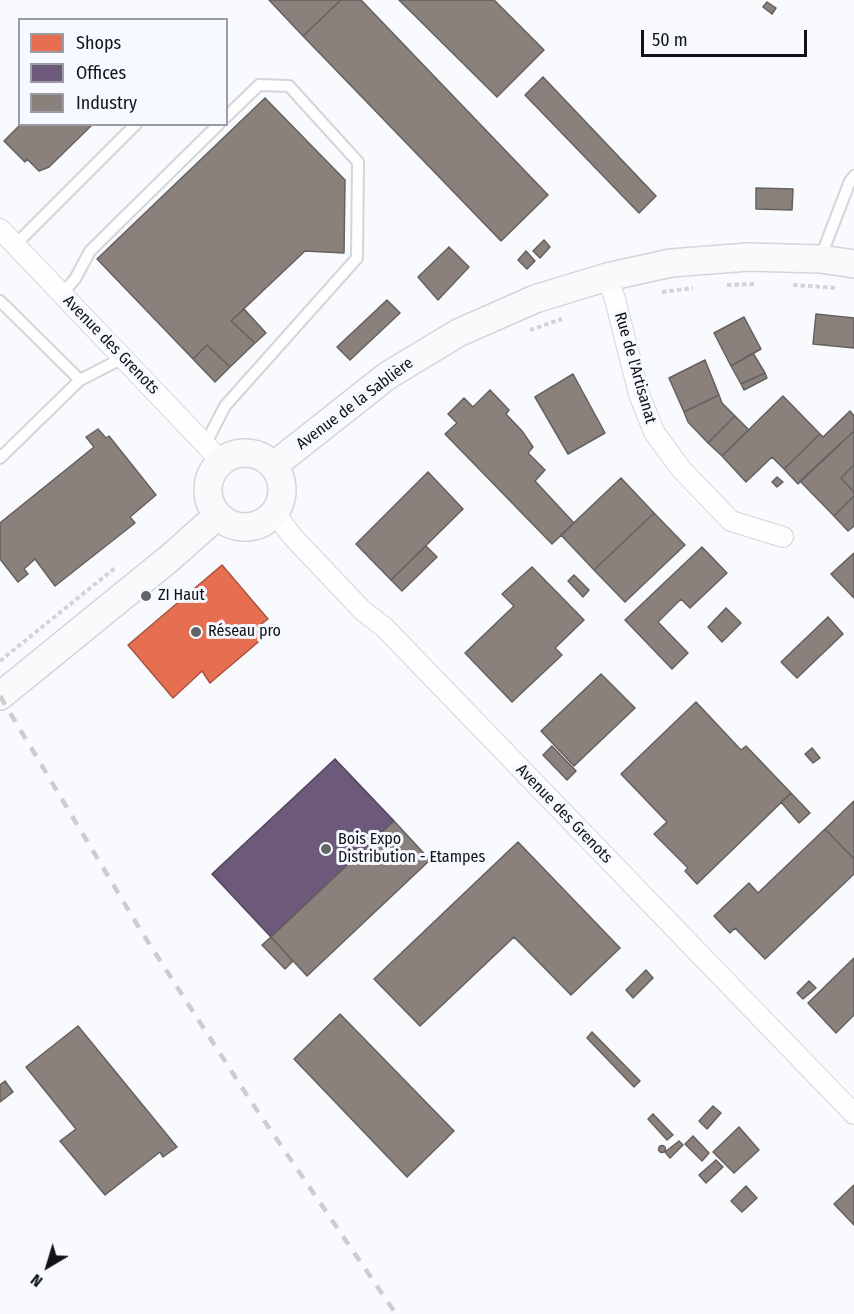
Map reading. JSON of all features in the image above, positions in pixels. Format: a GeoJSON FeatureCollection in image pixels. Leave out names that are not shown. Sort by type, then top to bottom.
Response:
{"type":"FeatureCollection","features":[{"type":"Feature","properties":{"kind":"main road","name":"Avenue de la Sablière"},"geometry":{"type":"LineString","coordinates":[[273,466],[387,376],[458,333],[535,299],[607,277],[671,263],[748,257],[820,259],[854,264]]}},
{"type":"Feature","properties":{"kind":"main road"},"geometry":{"type":"LineString","coordinates":[[213,453],[243,453],[264,458],[273,466],[282,486],[281,500],[275,513],[256,526],[242,528],[228,524],[217,516],[210,504],[207,486],[213,453]]}},
{"type":"Feature","properties":{"kind":"main road"},"geometry":{"type":"LineString","coordinates":[[0,696],[217,516]]}},
{"type":"Feature","properties":{"kind":"street","name":"Avenue des Grenots"},"geometry":{"type":"LineString","coordinates":[[0,229],[213,453]]}},
{"type":"Feature","properties":{"kind":"street","name":"Rue de l'Artisanat"},"geometry":{"type":"LineString","coordinates":[[607,277],[639,394],[654,432],[681,469],[731,521],[783,537]]}},
{"type":"Feature","properties":{"kind":"street","name":"Avenue des Grenots"},"geometry":{"type":"LineString","coordinates":[[275,513],[292,536],[362,610],[393,636],[854,1114]]}},
{"type":"Feature","properties":{"kind":"lane"},"geometry":{"type":"LineString","coordinates":[[213,453],[225,406],[357,258],[358,162],[289,86],[259,85],[228,115]]}},
{"type":"Feature","properties":{"kind":"lane"},"geometry":{"type":"LineString","coordinates":[[15,245],[134,126]]}},
{"type":"Feature","properties":{"kind":"lane"},"geometry":{"type":"LineString","coordinates":[[62,294],[75,279],[90,251],[217,126]]}},
{"type":"Feature","properties":{"kind":"lane"},"geometry":{"type":"LineString","coordinates":[[820,259],[850,181],[854,176]]}},
{"type":"Feature","properties":{"kind":"lane"},"geometry":{"type":"LineString","coordinates":[[0,301],[80,380]]}},
{"type":"Feature","properties":{"kind":"lane"},"geometry":{"type":"LineString","coordinates":[[0,458],[80,380],[123,358]]}},
{"type":"Feature","properties":{"kind":"path"},"geometry":{"type":"LineString","coordinates":[[717,286],[758,284]]}},
{"type":"Feature","properties":{"kind":"path"},"geometry":{"type":"LineString","coordinates":[[790,285],[843,289]]}},
{"type":"Feature","properties":{"kind":"path"},"geometry":{"type":"LineString","coordinates":[[662,292],[697,287]]}},
{"type":"Feature","properties":{"kind":"path"},"geometry":{"type":"LineString","coordinates":[[526,332],[569,316]]}},
{"type":"Feature","properties":{"kind":"building: Shops"},"geometry":{"type":"Polygon","coordinates":[[[222,565],[268,619],[255,629],[263,638],[210,683],[202,671],[173,698],[128,645],[222,565]]]}},
{"type":"Feature","properties":{"kind":"building: Offices"},"geometry":{"type":"Polygon","coordinates":[[[335,759],[394,821],[271,937],[212,874],[335,759]]]}},
{"type":"Feature","properties":{"kind":"building: Industry"},"geometry":{"type":"Polygon","coordinates":[[[269,0],[341,0],[303,36],[269,0]]]}},
{"type":"Feature","properties":{"kind":"building: Industry"},"geometry":{"type":"Polygon","coordinates":[[[341,0],[361,0],[548,195],[501,241],[303,36],[341,0]]]}},
{"type":"Feature","properties":{"kind":"building: Industry"},"geometry":{"type":"Polygon","coordinates":[[[399,0],[494,0],[544,50],[497,97],[399,0]]]}},
{"type":"Feature","properties":{"kind":"building: Industry"},"geometry":{"type":"Polygon","coordinates":[[[767,2],[776,8],[772,14],[763,7],[767,2]]]}},
{"type":"Feature","properties":{"kind":"building: Industry"},"geometry":{"type":"Polygon","coordinates":[[[543,77],[656,196],[639,213],[525,95],[543,77]]]}},
{"type":"Feature","properties":{"kind":"building: Industry"},"geometry":{"type":"Polygon","coordinates":[[[265,98],[345,180],[344,253],[305,251],[231,321],[255,343],[230,367],[207,345],[193,359],[97,259],[265,98]]]}},
{"type":"Feature","properties":{"kind":"building: Industry"},"geometry":{"type":"Polygon","coordinates":[[[19,126],[91,126],[49,167],[39,171],[27,159],[25,162],[4,141],[19,126]]]}},
{"type":"Feature","properties":{"kind":"building: Industry"},"geometry":{"type":"Polygon","coordinates":[[[756,188],[793,189],[792,210],[756,209],[756,188]]]}},
{"type":"Feature","properties":{"kind":"building: Industry"},"geometry":{"type":"Polygon","coordinates":[[[544,240],[550,247],[540,258],[533,251],[544,240]]]}},
{"type":"Feature","properties":{"kind":"building: Industry"},"geometry":{"type":"Polygon","coordinates":[[[449,247],[469,267],[438,300],[418,277],[449,247]]]}},
{"type":"Feature","properties":{"kind":"building: Industry"},"geometry":{"type":"Polygon","coordinates":[[[526,251],[535,261],[527,269],[518,260],[526,251]]]}},
{"type":"Feature","properties":{"kind":"building: Industry"},"geometry":{"type":"Polygon","coordinates":[[[387,300],[400,313],[350,360],[337,347],[387,300]]]}},
{"type":"Feature","properties":{"kind":"building: Industry"},"geometry":{"type":"Polygon","coordinates":[[[244,309],[266,333],[255,343],[231,321],[244,309]]]}},
{"type":"Feature","properties":{"kind":"building: Industry"},"geometry":{"type":"Polygon","coordinates":[[[816,314],[854,318],[854,348],[813,344],[816,314]]]}},
{"type":"Feature","properties":{"kind":"building: Industry"},"geometry":{"type":"Polygon","coordinates":[[[744,317],[761,349],[731,366],[714,333],[744,317]]]}},
{"type":"Feature","properties":{"kind":"building: Industry"},"geometry":{"type":"Polygon","coordinates":[[[207,345],[230,367],[215,382],[193,359],[207,345]]]}},
{"type":"Feature","properties":{"kind":"building: Industry"},"geometry":{"type":"Polygon","coordinates":[[[753,353],[765,373],[741,384],[731,366],[753,353]]]}},
{"type":"Feature","properties":{"kind":"building: Industry"},"geometry":{"type":"Polygon","coordinates":[[[705,360],[719,395],[684,412],[669,378],[705,360]]]}},
{"type":"Feature","properties":{"kind":"building: Industry"},"geometry":{"type":"Polygon","coordinates":[[[765,373],[767,378],[744,390],[741,384],[765,373]]]}},
{"type":"Feature","properties":{"kind":"building: Industry"},"geometry":{"type":"Polygon","coordinates":[[[573,374],[605,433],[568,454],[535,397],[573,374]]]}},
{"type":"Feature","properties":{"kind":"building: Industry"},"geometry":{"type":"Polygon","coordinates":[[[490,390],[509,410],[506,414],[533,447],[528,453],[545,470],[535,481],[574,523],[552,544],[445,434],[457,423],[448,414],[464,398],[473,407],[490,390]]]}},
{"type":"Feature","properties":{"kind":"building: Industry"},"geometry":{"type":"Polygon","coordinates":[[[719,395],[722,403],[735,416],[708,443],[688,422],[684,412],[719,395]]]}},
{"type":"Feature","properties":{"kind":"building: Industry"},"geometry":{"type":"Polygon","coordinates":[[[783,396],[820,434],[784,469],[772,457],[746,482],[722,456],[783,396]]]}},
{"type":"Feature","properties":{"kind":"building: Industry"},"geometry":{"type":"Polygon","coordinates":[[[850,411],[854,416],[854,431],[798,484],[784,469],[820,434],[823,437],[850,411]]]}},
{"type":"Feature","properties":{"kind":"building: Industry"},"geometry":{"type":"Polygon","coordinates":[[[735,416],[749,430],[722,456],[708,443],[735,416]]]}},
{"type":"Feature","properties":{"kind":"building: Industry"},"geometry":{"type":"Polygon","coordinates":[[[98,429],[106,438],[109,436],[156,495],[130,517],[135,523],[55,586],[35,559],[24,569],[28,574],[18,582],[0,559],[0,523],[94,447],[86,437],[98,429]]]}},
{"type":"Feature","properties":{"kind":"building: Industry"},"geometry":{"type":"Polygon","coordinates":[[[854,431],[854,465],[841,478],[854,492],[854,496],[834,516],[800,481],[854,431]]]}},
{"type":"Feature","properties":{"kind":"building: Industry"},"geometry":{"type":"Polygon","coordinates":[[[854,465],[854,492],[841,478],[854,465]]]}},
{"type":"Feature","properties":{"kind":"building: Industry"},"geometry":{"type":"Polygon","coordinates":[[[428,472],[463,509],[391,580],[356,544],[428,472]]]}},
{"type":"Feature","properties":{"kind":"building: Industry"},"geometry":{"type":"Polygon","coordinates":[[[777,477],[783,482],[777,487],[772,482],[777,477]]]}},
{"type":"Feature","properties":{"kind":"building: Industry"},"geometry":{"type":"Polygon","coordinates":[[[621,478],[654,513],[594,570],[561,535],[621,478]]]}},
{"type":"Feature","properties":{"kind":"building: Industry"},"geometry":{"type":"Polygon","coordinates":[[[854,496],[854,526],[848,531],[834,516],[854,496]]]}},
{"type":"Feature","properties":{"kind":"building: Industry"},"geometry":{"type":"Polygon","coordinates":[[[654,513],[685,545],[625,602],[594,570],[654,513]]]}},
{"type":"Feature","properties":{"kind":"building: Industry"},"geometry":{"type":"Polygon","coordinates":[[[426,546],[437,557],[402,591],[391,580],[426,546]]]}},
{"type":"Feature","properties":{"kind":"building: Industry"},"geometry":{"type":"Polygon","coordinates":[[[702,547],[727,573],[690,608],[681,599],[658,622],[688,653],[672,669],[625,620],[702,547]]]}},
{"type":"Feature","properties":{"kind":"building: Industry"},"geometry":{"type":"Polygon","coordinates":[[[854,553],[854,598],[831,574],[854,553]]]}},
{"type":"Feature","properties":{"kind":"building: Industry"},"geometry":{"type":"Polygon","coordinates":[[[532,567],[584,620],[555,648],[562,655],[512,702],[465,653],[514,606],[502,594],[532,567]]]}},
{"type":"Feature","properties":{"kind":"building: Industry"},"geometry":{"type":"Polygon","coordinates":[[[574,575],[589,590],[583,597],[568,581],[574,575]]]}},
{"type":"Feature","properties":{"kind":"building: Industry"},"geometry":{"type":"Polygon","coordinates":[[[726,608],[741,623],[722,642],[708,627],[726,608]]]}},
{"type":"Feature","properties":{"kind":"building: Industry"},"geometry":{"type":"Polygon","coordinates":[[[828,617],[843,634],[797,678],[781,662],[828,617]]]}},
{"type":"Feature","properties":{"kind":"building: Industry"},"geometry":{"type":"Polygon","coordinates":[[[601,674],[635,708],[574,766],[541,731],[601,674]]]}},
{"type":"Feature","properties":{"kind":"building: Industry"},"geometry":{"type":"Polygon","coordinates":[[[696,702],[741,750],[746,746],[791,793],[697,884],[685,871],[688,868],[654,834],[667,822],[621,774],[696,702]]]}},
{"type":"Feature","properties":{"kind":"building: Industry"},"geometry":{"type":"Polygon","coordinates":[[[552,746],[576,771],[567,780],[543,755],[552,746]]]}},
{"type":"Feature","properties":{"kind":"building: Industry"},"geometry":{"type":"Polygon","coordinates":[[[812,748],[820,758],[813,763],[805,754],[812,748]]]}},
{"type":"Feature","properties":{"kind":"building: Industry"},"geometry":{"type":"Polygon","coordinates":[[[791,793],[810,813],[799,823],[781,802],[791,793]]]}},
{"type":"Feature","properties":{"kind":"building: Industry"},"geometry":{"type":"Polygon","coordinates":[[[854,801],[854,859],[825,829],[854,801]]]}},
{"type":"Feature","properties":{"kind":"building: Industry"},"geometry":{"type":"Polygon","coordinates":[[[394,821],[430,860],[307,976],[271,937],[394,821]]]}},
{"type":"Feature","properties":{"kind":"building: Industry"},"geometry":{"type":"Polygon","coordinates":[[[825,829],[854,859],[854,874],[765,959],[735,928],[730,933],[714,916],[749,883],[758,893],[825,829]]]}},
{"type":"Feature","properties":{"kind":"building: Industry"},"geometry":{"type":"Polygon","coordinates":[[[518,842],[620,948],[571,995],[514,937],[420,1026],[374,979],[518,842]]]}},
{"type":"Feature","properties":{"kind":"building: Industry"},"geometry":{"type":"Polygon","coordinates":[[[271,937],[293,961],[285,969],[262,945],[271,937]]]}},
{"type":"Feature","properties":{"kind":"building: Industry"},"geometry":{"type":"Polygon","coordinates":[[[854,958],[854,1015],[836,1033],[808,1003],[854,958]]]}},
{"type":"Feature","properties":{"kind":"building: Industry"},"geometry":{"type":"Polygon","coordinates":[[[646,970],[653,978],[633,998],[626,990],[646,970]]]}},
{"type":"Feature","properties":{"kind":"building: Industry"},"geometry":{"type":"Polygon","coordinates":[[[809,981],[816,988],[803,999],[797,993],[809,981]]]}},
{"type":"Feature","properties":{"kind":"building: Industry"},"geometry":{"type":"Polygon","coordinates":[[[340,1014],[454,1131],[407,1177],[294,1059],[340,1014]]]}},
{"type":"Feature","properties":{"kind":"building: Industry"},"geometry":{"type":"Polygon","coordinates":[[[78,1026],[177,1147],[163,1157],[160,1152],[105,1195],[60,1141],[76,1129],[26,1067],[78,1026]]]}},
{"type":"Feature","properties":{"kind":"building: Industry"},"geometry":{"type":"Polygon","coordinates":[[[592,1032],[640,1081],[634,1087],[587,1038],[592,1032]]]}},
{"type":"Feature","properties":{"kind":"building: Industry"},"geometry":{"type":"Polygon","coordinates":[[[5,1081],[13,1092],[0,1102],[0,1085],[5,1081]]]}},
{"type":"Feature","properties":{"kind":"building: Industry"},"geometry":{"type":"Polygon","coordinates":[[[713,1106],[721,1113],[707,1129],[699,1121],[713,1106]]]}},
{"type":"Feature","properties":{"kind":"building: Industry"},"geometry":{"type":"Polygon","coordinates":[[[653,1114],[673,1135],[667,1140],[648,1119],[653,1114]]]}},
{"type":"Feature","properties":{"kind":"building: Industry"},"geometry":{"type":"Polygon","coordinates":[[[739,1127],[759,1150],[734,1173],[713,1152],[739,1127]]]}},
{"type":"Feature","properties":{"kind":"building: Industry"},"geometry":{"type":"Polygon","coordinates":[[[693,1136],[709,1153],[702,1161],[685,1144],[693,1136]]]}},
{"type":"Feature","properties":{"kind":"building: Industry"},"geometry":{"type":"Polygon","coordinates":[[[679,1141],[683,1145],[670,1158],[665,1152],[679,1141]]]}},
{"type":"Feature","properties":{"kind":"building: Industry"},"geometry":{"type":"Polygon","coordinates":[[[662,1146],[665,1149],[662,1152],[659,1149],[662,1146]]]}},
{"type":"Feature","properties":{"kind":"building: Industry"},"geometry":{"type":"Polygon","coordinates":[[[716,1160],[723,1167],[706,1183],[699,1175],[716,1160]]]}},
{"type":"Feature","properties":{"kind":"building: Industry"},"geometry":{"type":"Polygon","coordinates":[[[854,1185],[854,1225],[834,1204],[854,1185]]]}},
{"type":"Feature","properties":{"kind":"building: Industry"},"geometry":{"type":"Polygon","coordinates":[[[746,1186],[757,1198],[742,1212],[731,1201],[746,1186]]]}},
{"type":"Feature","properties":{"kind":"railway"},"geometry":{"type":"LineString","coordinates":[[0,696],[141,931],[250,1100],[396,1314]]}},
{"type":"Feature","properties":{"kind":"place","name":"ZI Haut"},"geometry":{"type":"Point","coordinates":[146,596]}},
{"type":"Feature","properties":{"kind":"place","name":"Réseau pro"},"geometry":{"type":"Point","coordinates":[196,632]}},
{"type":"Feature","properties":{"kind":"place","name":"Bois Expo Distribution - Etampes"},"geometry":{"type":"Point","coordinates":[326,849]}}]}
